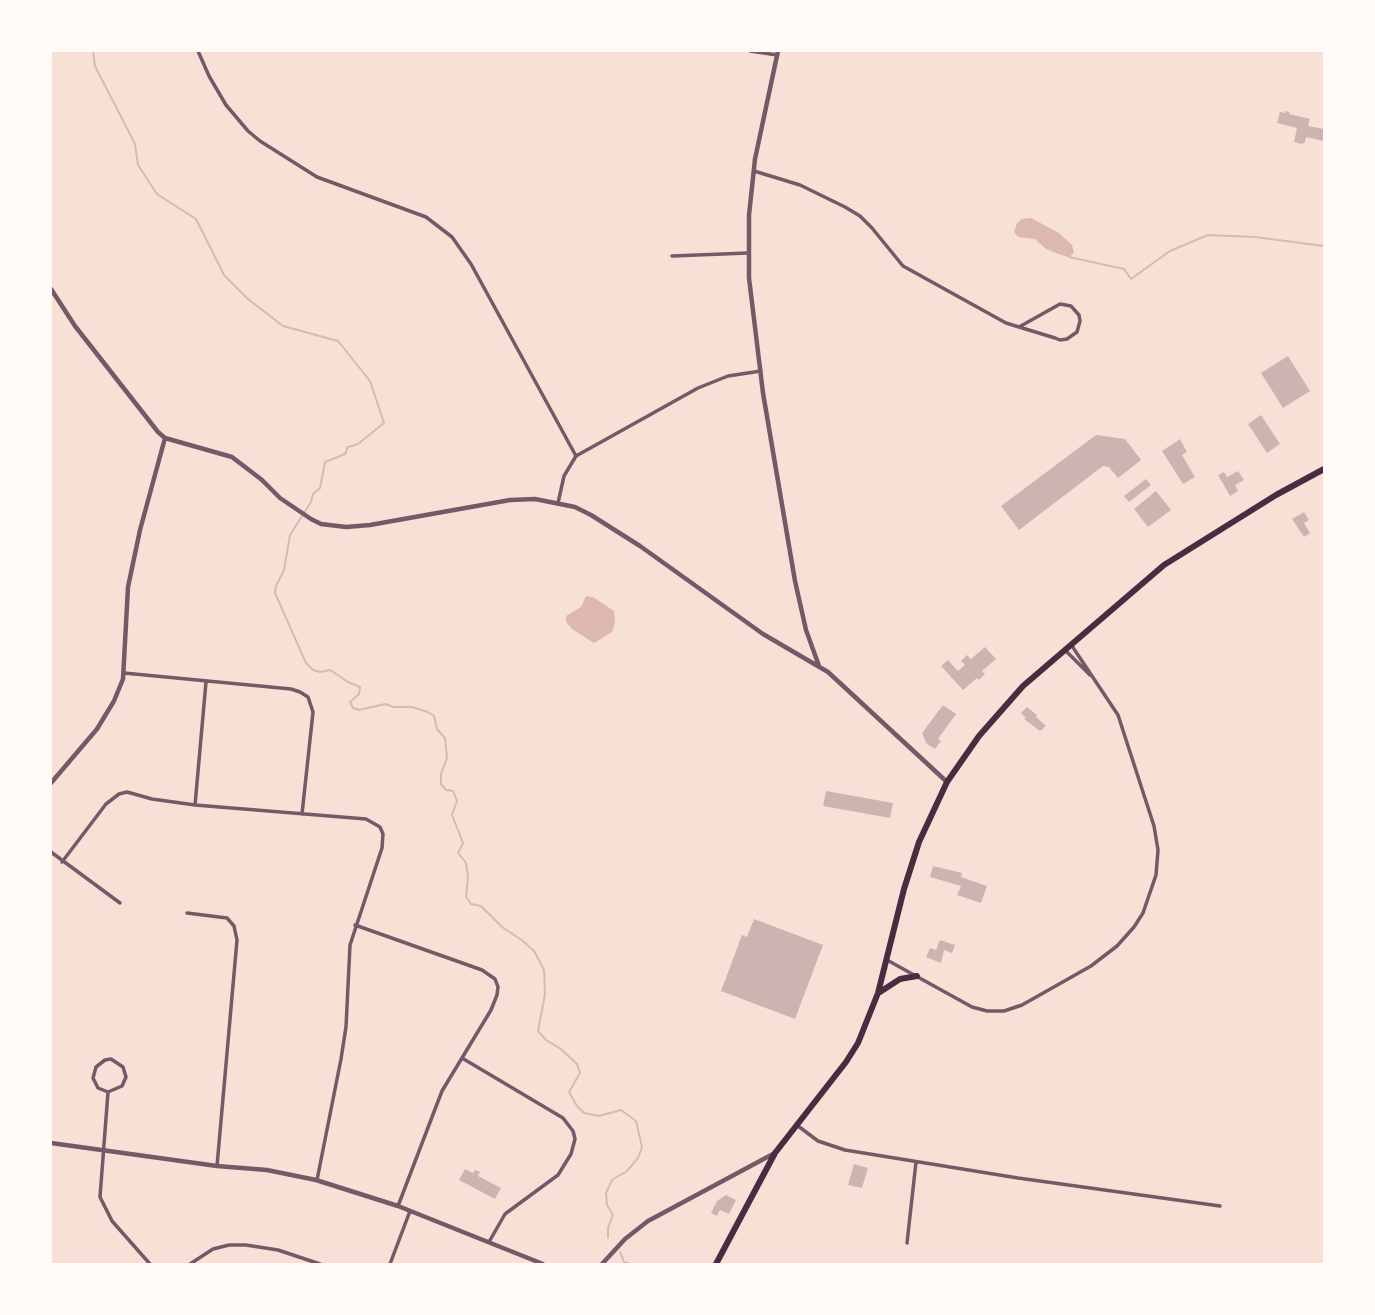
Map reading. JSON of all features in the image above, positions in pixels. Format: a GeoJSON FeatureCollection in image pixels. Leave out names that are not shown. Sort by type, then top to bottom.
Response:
{"type":"FeatureCollection","features":[{"type":"Feature","properties":{"kind":"main road"},"geometry":{"type":"LineString","coordinates":[[716,1264],[775,1153],[858,1043],[878,993],[914,855],[947,782],[973,744],[1023,686],[1174,558],[1276,495],[1324,469]]}},
{"type":"Feature","properties":{"kind":"main road"},"geometry":{"type":"LineString","coordinates":[[878,993],[900,979],[917,976]]}},
{"type":"Feature","properties":{"kind":"street"},"geometry":{"type":"LineString","coordinates":[[198,51],[226,105],[260,141],[317,177],[426,216],[452,237],[471,264],[576,456]]}},
{"type":"Feature","properties":{"kind":"street"},"geometry":{"type":"LineString","coordinates":[[750,51],[777,53],[762,117],[754,171],[748,253],[751,302],[797,594],[819,666]]}},
{"type":"Feature","properties":{"kind":"street"},"geometry":{"type":"LineString","coordinates":[[754,171],[800,185],[860,216],[903,266],[1006,323],[1060,340],[1077,332],[1080,321],[1079,315],[1071,306],[1060,304],[1019,327]]}},
{"type":"Feature","properties":{"kind":"street"},"geometry":{"type":"LineString","coordinates":[[672,256],[748,253]]}},
{"type":"Feature","properties":{"kind":"street"},"geometry":{"type":"LineString","coordinates":[[51,289],[75,326],[150,424],[165,438],[232,457],[280,498],[311,519],[321,524],[346,527],[370,525],[510,500],[535,499],[575,507],[640,546],[763,634],[819,666],[947,782]]}},
{"type":"Feature","properties":{"kind":"street"},"geometry":{"type":"LineString","coordinates":[[558,503],[564,475],[576,456],[698,388],[728,376],[761,371]]}},
{"type":"Feature","properties":{"kind":"street"},"geometry":{"type":"LineString","coordinates":[[51,783],[106,716],[124,673],[128,587],[165,438]]}},
{"type":"Feature","properties":{"kind":"street"},"geometry":{"type":"LineString","coordinates":[[887,960],[972,1007],[988,1012],[1012,1009],[1091,966],[1123,940],[1143,913],[1156,875],[1158,850],[1154,826],[1121,723],[1114,708],[1071,644]]}},
{"type":"Feature","properties":{"kind":"street"},"geometry":{"type":"LineString","coordinates":[[1064,650],[1091,676]]}},
{"type":"Feature","properties":{"kind":"street"},"geometry":{"type":"LineString","coordinates":[[124,673],[290,689],[308,697],[313,712],[302,814]]}},
{"type":"Feature","properties":{"kind":"street"},"geometry":{"type":"LineString","coordinates":[[195,805],[206,682]]}},
{"type":"Feature","properties":{"kind":"street"},"geometry":{"type":"LineString","coordinates":[[62,862],[106,804],[119,794],[127,792],[152,799],[195,805],[366,819],[380,827],[384,841],[350,945],[346,1027],[316,1180]]}},
{"type":"Feature","properties":{"kind":"street"},"geometry":{"type":"LineString","coordinates":[[51,852],[120,903]]}},
{"type":"Feature","properties":{"kind":"street"},"geometry":{"type":"LineString","coordinates":[[187,913],[227,918],[234,926],[237,940],[217,1166]]}},
{"type":"Feature","properties":{"kind":"street"},"geometry":{"type":"LineString","coordinates":[[355,925],[482,970],[495,979],[497,995],[494,1003],[442,1091],[398,1206]]}},
{"type":"Feature","properties":{"kind":"street"},"geometry":{"type":"LineString","coordinates":[[461,1058],[563,1118],[573,1131],[575,1139],[571,1154],[558,1175],[505,1214],[489,1242]]}},
{"type":"Feature","properties":{"kind":"street"},"geometry":{"type":"LineString","coordinates":[[111,1059],[120,1063],[126,1077],[118,1090],[108,1092],[98,1088],[93,1072],[100,1063],[111,1059]]}},
{"type":"Feature","properties":{"kind":"street"},"geometry":{"type":"LineString","coordinates":[[108,1092],[99,1189],[103,1206],[122,1234],[150,1264]]}},
{"type":"Feature","properties":{"kind":"street"},"geometry":{"type":"LineString","coordinates":[[796,1125],[828,1146],[916,1162],[1220,1206]]}},
{"type":"Feature","properties":{"kind":"street"},"geometry":{"type":"LineString","coordinates":[[51,1143],[104,1152],[267,1170],[316,1180],[398,1206],[543,1264]]}},
{"type":"Feature","properties":{"kind":"street"},"geometry":{"type":"LineString","coordinates":[[602,1264],[625,1238],[648,1221],[775,1153]]}},
{"type":"Feature","properties":{"kind":"street"},"geometry":{"type":"LineString","coordinates":[[907,1243],[916,1162]]}},
{"type":"Feature","properties":{"kind":"street"},"geometry":{"type":"LineString","coordinates":[[390,1264],[410,1211]]}},
{"type":"Feature","properties":{"kind":"street"},"geometry":{"type":"LineString","coordinates":[[190,1264],[213,1249],[246,1245],[278,1250],[320,1264]]}},
{"type":"Feature","properties":{"kind":"shaded area"},"geometry":{"type":"Polygon","coordinates":[[[1031,218],[1059,233],[1072,245],[1074,253],[1069,257],[1061,255],[1046,249],[1035,239],[1018,237],[1014,232],[1017,223],[1031,218]]]}},
{"type":"Feature","properties":{"kind":"shaded area"},"geometry":{"type":"Polygon","coordinates":[[[586,596],[593,597],[614,611],[615,623],[612,632],[594,643],[566,622],[566,616],[581,607],[586,596]]]}},
{"type":"Feature","properties":{"kind":"building"},"geometry":{"type":"Polygon","coordinates":[[[1285,111],[1310,119],[1308,126],[1324,129],[1324,141],[1306,137],[1302,144],[1294,142],[1297,128],[1277,123],[1280,112],[1285,111]]]}},
{"type":"Feature","properties":{"kind":"building"},"geometry":{"type":"Polygon","coordinates":[[[1288,356],[1310,391],[1283,408],[1261,373],[1288,356]]]}},
{"type":"Feature","properties":{"kind":"building"},"geometry":{"type":"Polygon","coordinates":[[[1261,415],[1280,444],[1267,453],[1248,424],[1261,415]]]}},
{"type":"Feature","properties":{"kind":"building"},"geometry":{"type":"Polygon","coordinates":[[[1096,435],[1125,439],[1141,460],[1118,478],[1109,467],[1103,466],[1019,530],[1001,506],[1096,435]]]}},
{"type":"Feature","properties":{"kind":"building"},"geometry":{"type":"Polygon","coordinates":[[[1180,439],[1187,452],[1182,455],[1195,477],[1183,484],[1162,451],[1180,439]]]}},
{"type":"Feature","properties":{"kind":"building"},"geometry":{"type":"Polygon","coordinates":[[[1238,471],[1244,480],[1235,485],[1238,491],[1230,496],[1218,475],[1224,472],[1227,477],[1238,471]]]}},
{"type":"Feature","properties":{"kind":"building"},"geometry":{"type":"Polygon","coordinates":[[[1146,479],[1151,485],[1129,502],[1124,496],[1146,479]]]}},
{"type":"Feature","properties":{"kind":"building"},"geometry":{"type":"Polygon","coordinates":[[[1156,491],[1171,510],[1148,527],[1134,509],[1156,491]]]}},
{"type":"Feature","properties":{"kind":"building"},"geometry":{"type":"Polygon","coordinates":[[[1304,512],[1309,520],[1304,523],[1310,533],[1304,537],[1292,519],[1304,512]]]}},
{"type":"Feature","properties":{"kind":"building"},"geometry":{"type":"Polygon","coordinates":[[[985,647],[996,659],[982,671],[985,674],[979,680],[977,678],[963,690],[941,666],[948,660],[958,671],[965,665],[961,661],[967,655],[971,659],[985,647]]]}},
{"type":"Feature","properties":{"kind":"building"},"geometry":{"type":"Polygon","coordinates":[[[943,705],[956,714],[938,739],[941,741],[935,749],[926,743],[922,733],[943,705]]]}},
{"type":"Feature","properties":{"kind":"building"},"geometry":{"type":"Polygon","coordinates":[[[1027,707],[1046,726],[1040,731],[1024,719],[1026,718],[1021,713],[1027,707]]]}},
{"type":"Feature","properties":{"kind":"building"},"geometry":{"type":"Polygon","coordinates":[[[826,791],[893,803],[890,818],[823,806],[826,791]]]}},
{"type":"Feature","properties":{"kind":"building"},"geometry":{"type":"Polygon","coordinates":[[[933,866],[962,873],[961,877],[987,886],[981,903],[957,895],[961,886],[930,877],[933,866]]]}},
{"type":"Feature","properties":{"kind":"building"},"geometry":{"type":"Polygon","coordinates":[[[754,919],[823,945],[795,1019],[721,991],[742,935],[747,937],[754,919]]]}},
{"type":"Feature","properties":{"kind":"building"},"geometry":{"type":"Polygon","coordinates":[[[940,940],[955,945],[952,953],[944,950],[941,963],[926,957],[930,948],[936,950],[940,940]]]}},
{"type":"Feature","properties":{"kind":"building"},"geometry":{"type":"Polygon","coordinates":[[[854,1164],[868,1168],[862,1188],[848,1185],[854,1164]]]}},
{"type":"Feature","properties":{"kind":"building"},"geometry":{"type":"Polygon","coordinates":[[[465,1169],[473,1173],[475,1170],[480,1172],[478,1176],[501,1188],[495,1199],[459,1180],[465,1169]]]}},
{"type":"Feature","properties":{"kind":"building"},"geometry":{"type":"Polygon","coordinates":[[[726,1195],[736,1200],[729,1214],[720,1210],[717,1216],[711,1213],[717,1201],[726,1195]]]}},
{"type":"Feature","properties":{"kind":"waterway"},"geometry":{"type":"LineString","coordinates":[[93,51],[95,66],[135,144],[138,165],[157,194],[196,219],[224,275],[248,299],[283,326],[338,341],[370,381],[384,423],[358,444],[348,447],[345,454],[325,462],[320,488],[313,494],[311,502],[290,535],[284,570],[275,593],[306,663],[313,670],[330,670],[360,687],[359,694],[350,702],[353,708],[359,710],[385,704],[412,707],[434,716],[437,729],[445,738],[447,758],[441,774],[441,784],[446,790],[453,791],[457,801],[452,815],[463,843],[458,853],[466,863],[466,897],[471,904],[481,906],[502,927],[534,951],[544,970],[545,994],[538,1031],[577,1064],[580,1073],[569,1092],[577,1106],[584,1113],[599,1116],[621,1110],[636,1121],[642,1147],[638,1158],[627,1171],[612,1180],[606,1193],[607,1205],[613,1215],[608,1228],[608,1238]]}},
{"type":"Feature","properties":{"kind":"waterway"},"geometry":{"type":"LineString","coordinates":[[1069,257],[1124,269],[1131,279],[1170,251],[1208,235],[1255,237],[1324,246]]}},
{"type":"Feature","properties":{"kind":"waterway"},"geometry":{"type":"LineString","coordinates":[[620,1252],[624,1262],[630,1264]]}}]}
